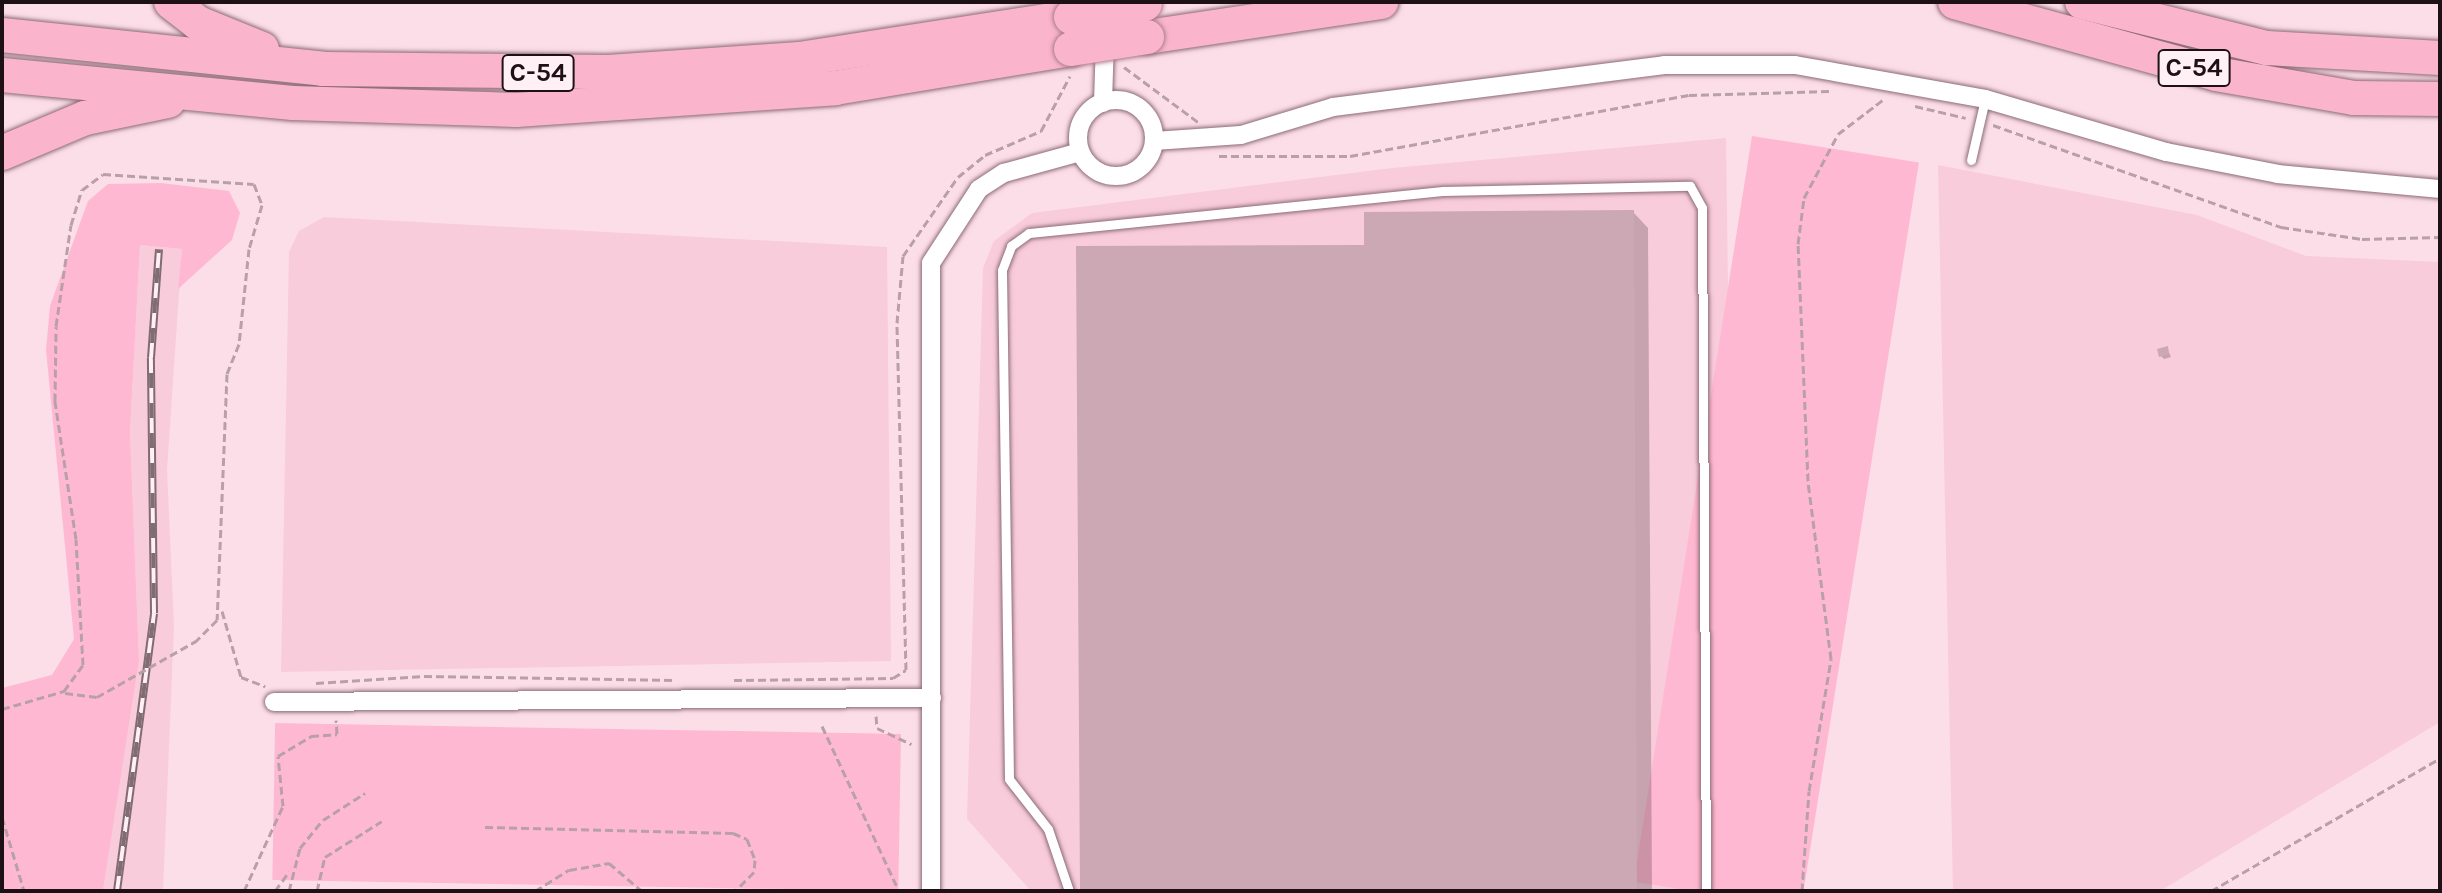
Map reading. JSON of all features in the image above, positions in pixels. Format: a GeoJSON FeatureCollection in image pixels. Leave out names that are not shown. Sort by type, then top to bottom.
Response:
{"type":"FeatureCollection","features":[{"type":"Feature","properties":{"kind":"highway"},"geometry":{"type":"LineString","coordinates":[[171,2],[227,36],[323,69]]}},
{"type":"Feature","properties":{"kind":"highway","name":"C-54"},"geometry":{"type":"LineString","coordinates":[[2,75],[416,109],[681,102],[835,88],[1071,43],[1149,14],[1381,2]]}},
{"type":"Feature","properties":{"kind":"highway","name":"C-54"},"geometry":{"type":"LineString","coordinates":[[1955,2],[2216,74],[2354,98],[2440,99]]}},
{"type":"Feature","properties":{"kind":"highway","name":"C-54"},"geometry":{"type":"LineString","coordinates":[[2082,2],[2267,48],[2440,58]]}},
{"type":"Feature","properties":{"kind":"highway","name":"C-54"},"geometry":{"type":"LineString","coordinates":[[2,35],[323,69],[608,72],[1071,43]]}},
{"type":"Feature","properties":{"kind":"highway"},"geometry":{"type":"LineString","coordinates":[[2,153],[85,118],[225,95]]}},
{"type":"Feature","properties":{"kind":"street"},"geometry":{"type":"LineString","coordinates":[[1103,103],[1139,108],[1154,141],[1144,164],[1122,176],[1097,171],[1080,152],[1079,128],[1103,103],[1100,72],[1110,2]]}},
{"type":"Feature","properties":{"kind":"street"},"geometry":{"type":"LineString","coordinates":[[1154,141],[1241,135],[1333,107],[1664,65],[1795,65],[1985,99],[2166,152],[2278,174],[2440,189]]}},
{"type":"Feature","properties":{"kind":"street"},"geometry":{"type":"LineString","coordinates":[[931,891],[931,263],[979,189],[1004,173],[1080,152]]}},
{"type":"Feature","properties":{"kind":"street"},"geometry":{"type":"LineString","coordinates":[[274,694],[932,698]]}},
{"type":"Feature","properties":{"kind":"lane"},"geometry":{"type":"LineString","coordinates":[[1971,160],[1985,99]]}},
{"type":"Feature","properties":{"kind":"lane"},"geometry":{"type":"LineString","coordinates":[[1069,891],[1048,829],[1009,779],[1002,270],[1011,246],[1029,233],[1443,191],[1690,186],[1702,208],[1706,891]]}},
{"type":"Feature","properties":{"kind":"path"},"geometry":{"type":"LineString","coordinates":[[719,680],[893,678],[906,670],[897,323],[903,256],[958,177],[985,155],[1041,131],[1071,43]]}},
{"type":"Feature","properties":{"kind":"path"},"geometry":{"type":"LineString","coordinates":[[1135,73],[1179,110],[1198,116]]}},
{"type":"Feature","properties":{"kind":"path"},"geometry":{"type":"LineString","coordinates":[[1213,155],[1350,156],[1689,95],[1841,91]]}},
{"type":"Feature","properties":{"kind":"path"},"geometry":{"type":"LineString","coordinates":[[1869,97],[1897,102]]}},
{"type":"Feature","properties":{"kind":"path"},"geometry":{"type":"LineString","coordinates":[[1910,105],[1980,121],[2151,175],[2281,227],[2362,239],[2440,237]]}},
{"type":"Feature","properties":{"kind":"path"},"geometry":{"type":"LineString","coordinates":[[1802,891],[1831,659],[1808,481],[1798,244],[1804,198],[1838,134],[1877,106]]}},
{"type":"Feature","properties":{"kind":"path"},"geometry":{"type":"LineString","coordinates":[[2,709],[61,692],[97,697],[196,641],[217,620],[227,374],[239,344],[249,249],[262,205],[254,184],[103,174],[79,202],[56,326],[55,401],[76,539],[83,665],[61,692]]}},
{"type":"Feature","properties":{"kind":"path"},"geometry":{"type":"LineString","coordinates":[[222,611],[246,684],[274,694]]}},
{"type":"Feature","properties":{"kind":"path"},"geometry":{"type":"LineString","coordinates":[[317,683],[424,676],[688,680]]}},
{"type":"Feature","properties":{"kind":"path"},"geometry":{"type":"LineString","coordinates":[[244,891],[283,806],[278,756],[311,736],[337,734],[336,720]]}},
{"type":"Feature","properties":{"kind":"path"},"geometry":{"type":"LineString","coordinates":[[822,726],[899,891]]}},
{"type":"Feature","properties":{"kind":"path"},"geometry":{"type":"LineString","coordinates":[[877,728],[905,735],[915,752]]}},
{"type":"Feature","properties":{"kind":"path"},"geometry":{"type":"LineString","coordinates":[[2211,891],[2440,758]]}},
{"type":"Feature","properties":{"kind":"path"},"geometry":{"type":"LineString","coordinates":[[275,891],[323,820],[365,793]]}},
{"type":"Feature","properties":{"kind":"path"},"geometry":{"type":"LineString","coordinates":[[2,817],[24,891]]}},
{"type":"Feature","properties":{"kind":"path"},"geometry":{"type":"LineString","coordinates":[[317,891],[325,857],[382,821]]}},
{"type":"Feature","properties":{"kind":"path"},"geometry":{"type":"LineString","coordinates":[[485,827],[733,833],[747,839],[755,860],[754,872],[735,891]]}},
{"type":"Feature","properties":{"kind":"path"},"geometry":{"type":"LineString","coordinates":[[535,891],[569,870],[609,863],[642,891]]}},
{"type":"Feature","properties":{"kind":"path"},"geometry":{"type":"LineString","coordinates":[[289,872],[289,891]]}},
{"type":"Feature","properties":{"kind":"shaded area"},"geometry":{"type":"Polygon","coordinates":[[[1752,136],[1919,162],[1804,891],[1693,891],[1634,882],[1752,136]]]}},
{"type":"Feature","properties":{"kind":"shaded area"},"geometry":{"type":"Polygon","coordinates":[[[1726,138],[1736,891],[1031,891],[967,819],[983,268],[994,241],[1032,213],[1392,168],[1726,138]]]}},
{"type":"Feature","properties":{"kind":"shaded area"},"geometry":{"type":"Polygon","coordinates":[[[1938,165],[2197,215],[2306,256],[2440,262],[2440,722],[2160,891],[1953,891],[1938,165]]]}},
{"type":"Feature","properties":{"kind":"shaded area"},"geometry":{"type":"Polygon","coordinates":[[[161,183],[229,191],[240,213],[232,240],[178,289],[182,249],[140,245],[130,432],[139,661],[103,891],[2,891],[2,688],[52,675],[74,639],[46,350],[50,306],[88,201],[108,184],[161,183]]]}},
{"type":"Feature","properties":{"kind":"shaded area"},"geometry":{"type":"Polygon","coordinates":[[[324,217],[887,247],[891,661],[281,672],[289,252],[299,231],[324,217]]]}},
{"type":"Feature","properties":{"kind":"shaded area"},"geometry":{"type":"Polygon","coordinates":[[[140,245],[182,249],[167,470],[174,626],[163,891],[103,891],[139,661],[130,432],[140,245]]]}},
{"type":"Feature","properties":{"kind":"shaded area"},"geometry":{"type":"Polygon","coordinates":[[[275,723],[901,734],[898,891],[272,880],[275,723]]]}},
{"type":"Feature","properties":{"kind":"building"},"geometry":{"type":"Polygon","coordinates":[[[1634,210],[1637,891],[1080,891],[1076,246],[1364,245],[1364,212],[1634,210]]]}},
{"type":"Feature","properties":{"kind":"building"},"geometry":{"type":"Polygon","coordinates":[[[2168,346],[2169,354],[2159,357],[2157,349],[2168,346]]]}},
{"type":"Feature","properties":{"kind":"railway"},"geometry":{"type":"LineString","coordinates":[[117,891],[154,613],[151,358],[159,249]]}}]}
